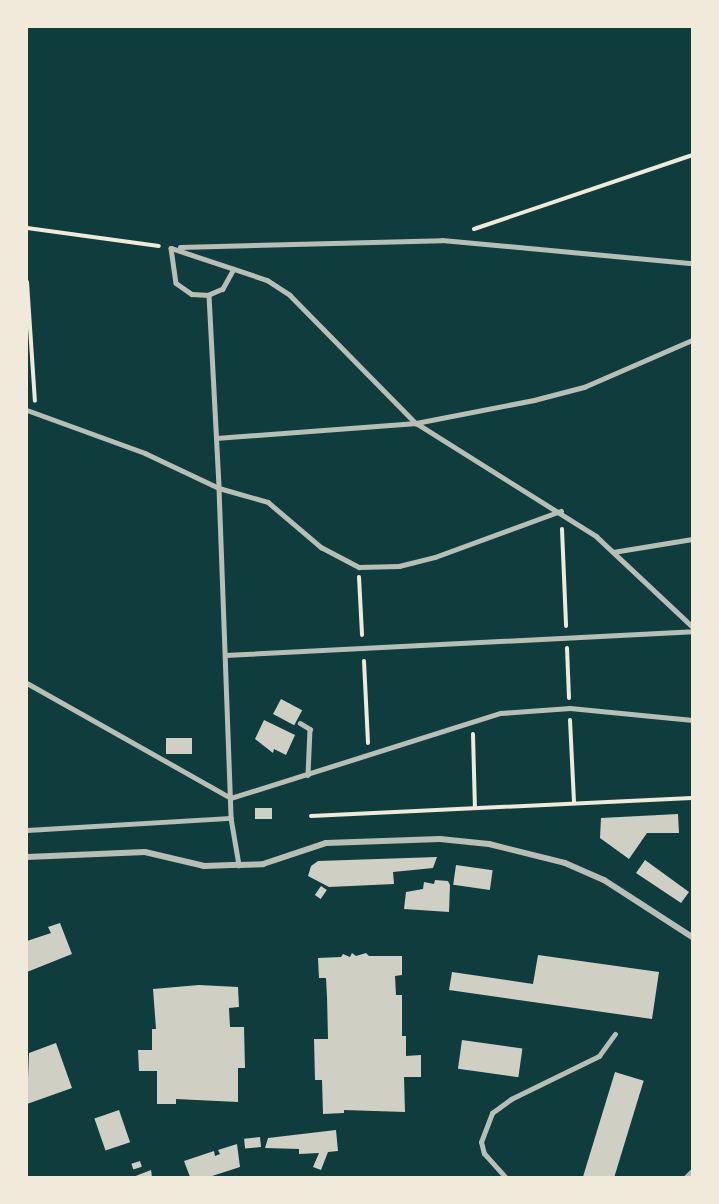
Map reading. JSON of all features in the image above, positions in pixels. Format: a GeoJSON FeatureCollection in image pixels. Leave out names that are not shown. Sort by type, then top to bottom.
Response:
{"type":"FeatureCollection","features":[{"type":"Feature","properties":{"kind":"street"},"geometry":{"type":"LineString","coordinates":[[27,857],[145,852],[204,866],[238,866],[263,864],[326,843],[440,839],[489,844],[565,863],[604,880],[692,937]]}},
{"type":"Feature","properties":{"kind":"lane"},"geometry":{"type":"LineString","coordinates":[[171,248],[442,240],[692,263]]}},
{"type":"Feature","properties":{"kind":"lane"},"geometry":{"type":"LineString","coordinates":[[171,248],[267,280],[290,295],[416,423],[561,511],[613,552],[692,626]]}},
{"type":"Feature","properties":{"kind":"lane"},"geometry":{"type":"LineString","coordinates":[[171,248],[176,284],[192,294],[209,295],[222,289],[234,269]]}},
{"type":"Feature","properties":{"kind":"lane"},"geometry":{"type":"LineString","coordinates":[[209,295],[219,488],[231,818],[238,866]]}},
{"type":"Feature","properties":{"kind":"lane"},"geometry":{"type":"LineString","coordinates":[[216,438],[416,423],[584,387],[692,340]]}},
{"type":"Feature","properties":{"kind":"lane"},"geometry":{"type":"LineString","coordinates":[[27,410],[145,453],[219,488],[268,502],[321,547],[359,567],[399,566],[435,557],[561,511]]}},
{"type":"Feature","properties":{"kind":"lane"},"geometry":{"type":"LineString","coordinates":[[613,552],[692,539]]}},
{"type":"Feature","properties":{"kind":"lane"},"geometry":{"type":"LineString","coordinates":[[225,655],[692,631]]}},
{"type":"Feature","properties":{"kind":"lane"},"geometry":{"type":"LineString","coordinates":[[27,683],[231,798],[501,712],[570,708],[692,720]]}},
{"type":"Feature","properties":{"kind":"lane"},"geometry":{"type":"LineString","coordinates":[[300,723],[310,729],[308,774]]}},
{"type":"Feature","properties":{"kind":"lane"},"geometry":{"type":"LineString","coordinates":[[27,830],[231,818]]}},
{"type":"Feature","properties":{"kind":"lane"},"geometry":{"type":"LineString","coordinates":[[505,1177],[484,1154],[481,1142],[492,1113],[511,1099],[599,1056],[615,1034]]}},
{"type":"Feature","properties":{"kind":"lane"},"geometry":{"type":"LineString","coordinates":[[686,1177],[692,1171]]}},
{"type":"Feature","properties":{"kind":"path"},"geometry":{"type":"LineString","coordinates":[[442,240],[692,155]]}},
{"type":"Feature","properties":{"kind":"path"},"geometry":{"type":"LineString","coordinates":[[27,228],[171,248]]}},
{"type":"Feature","properties":{"kind":"path"},"geometry":{"type":"LineString","coordinates":[[27,282],[36,413]]}},
{"type":"Feature","properties":{"kind":"path"},"geometry":{"type":"LineString","coordinates":[[561,511],[574,804]]}},
{"type":"Feature","properties":{"kind":"path"},"geometry":{"type":"LineString","coordinates":[[472,721],[475,808]]}},
{"type":"Feature","properties":{"kind":"path"},"geometry":{"type":"LineString","coordinates":[[311,816],[692,798]]}},
{"type":"Feature","properties":{"kind":"building"},"geometry":{"type":"Polygon","coordinates":[[[281,699],[302,710],[294,725],[273,714],[281,699]]]}},
{"type":"Feature","properties":{"kind":"building"},"geometry":{"type":"Polygon","coordinates":[[[264,720],[295,735],[286,755],[274,749],[273,753],[255,739],[264,720]]]}},
{"type":"Feature","properties":{"kind":"building"},"geometry":{"type":"Polygon","coordinates":[[[166,738],[192,738],[192,754],[166,754],[166,738]]]}},
{"type":"Feature","properties":{"kind":"building"},"geometry":{"type":"Polygon","coordinates":[[[255,808],[272,808],[272,819],[255,819],[255,808]]]}},
{"type":"Feature","properties":{"kind":"building"},"geometry":{"type":"Polygon","coordinates":[[[678,814],[679,833],[647,833],[629,859],[600,838],[601,818],[678,814]]]}},
{"type":"Feature","properties":{"kind":"building"},"geometry":{"type":"Polygon","coordinates":[[[437,857],[433,868],[393,872],[394,884],[329,887],[308,876],[311,866],[318,861],[437,857]]]}},
{"type":"Feature","properties":{"kind":"building"},"geometry":{"type":"Polygon","coordinates":[[[645,860],[689,892],[681,903],[636,873],[645,860]]]}},
{"type":"Feature","properties":{"kind":"building"},"geometry":{"type":"Polygon","coordinates":[[[456,865],[493,870],[490,890],[453,885],[456,865]]]}},
{"type":"Feature","properties":{"kind":"building"},"geometry":{"type":"Polygon","coordinates":[[[435,880],[448,881],[450,885],[449,912],[404,909],[406,892],[423,889],[424,882],[434,884],[435,880]]]}},
{"type":"Feature","properties":{"kind":"building"},"geometry":{"type":"Polygon","coordinates":[[[321,886],[327,890],[321,899],[315,895],[321,886]]]}},
{"type":"Feature","properties":{"kind":"building"},"geometry":{"type":"Polygon","coordinates":[[[60,923],[72,954],[27,972],[27,941],[51,933],[48,927],[60,923]]]}},
{"type":"Feature","properties":{"kind":"building"},"geometry":{"type":"Polygon","coordinates":[[[352,953],[356,956],[366,953],[369,956],[402,956],[402,975],[395,976],[396,995],[402,995],[402,1036],[406,1036],[406,1056],[421,1055],[421,1077],[404,1077],[405,1112],[344,1110],[344,1113],[323,1114],[322,1080],[315,1080],[314,1039],[328,1039],[327,997],[326,978],[319,978],[318,958],[341,957],[343,954],[350,957],[352,953]]]}},
{"type":"Feature","properties":{"kind":"building"},"geometry":{"type":"Polygon","coordinates":[[[538,955],[659,972],[652,1019],[449,990],[452,972],[533,984],[538,955]]]}},
{"type":"Feature","properties":{"kind":"building"},"geometry":{"type":"Polygon","coordinates":[[[199,985],[238,987],[239,1007],[229,1008],[230,1027],[244,1027],[245,1068],[238,1068],[238,1102],[176,1099],[176,1104],[157,1104],[157,1071],[139,1071],[138,1050],[152,1050],[152,1029],[156,1029],[153,989],[199,985]]]}},
{"type":"Feature","properties":{"kind":"building"},"geometry":{"type":"Polygon","coordinates":[[[462,1040],[522,1048],[518,1077],[458,1069],[462,1040]]]}},
{"type":"Feature","properties":{"kind":"building"},"geometry":{"type":"Polygon","coordinates":[[[56,1043],[72,1088],[27,1104],[29,1053],[56,1043]]]}},
{"type":"Feature","properties":{"kind":"building"},"geometry":{"type":"Polygon","coordinates":[[[615,1072],[644,1081],[614,1177],[583,1177],[615,1072]]]}},
{"type":"Feature","properties":{"kind":"building"},"geometry":{"type":"Polygon","coordinates":[[[119,1110],[130,1142],[105,1151],[94,1118],[119,1110]]]}},
{"type":"Feature","properties":{"kind":"building"},"geometry":{"type":"Polygon","coordinates":[[[336,1130],[338,1151],[328,1152],[321,1170],[313,1167],[319,1153],[299,1154],[299,1149],[265,1148],[268,1138],[336,1130]]]}},
{"type":"Feature","properties":{"kind":"building"},"geometry":{"type":"Polygon","coordinates":[[[260,1137],[261,1147],[245,1149],[244,1139],[260,1137]]]}},
{"type":"Feature","properties":{"kind":"building"},"geometry":{"type":"Polygon","coordinates":[[[237,1144],[240,1167],[209,1177],[190,1177],[184,1161],[214,1151],[215,1156],[220,1154],[218,1150],[237,1144]]]}},
{"type":"Feature","properties":{"kind":"building"},"geometry":{"type":"Polygon","coordinates":[[[140,1161],[142,1167],[133,1169],[131,1164],[140,1161]]]}},
{"type":"Feature","properties":{"kind":"building"},"geometry":{"type":"Polygon","coordinates":[[[151,1170],[152,1177],[133,1177],[151,1170]]]}}]}
